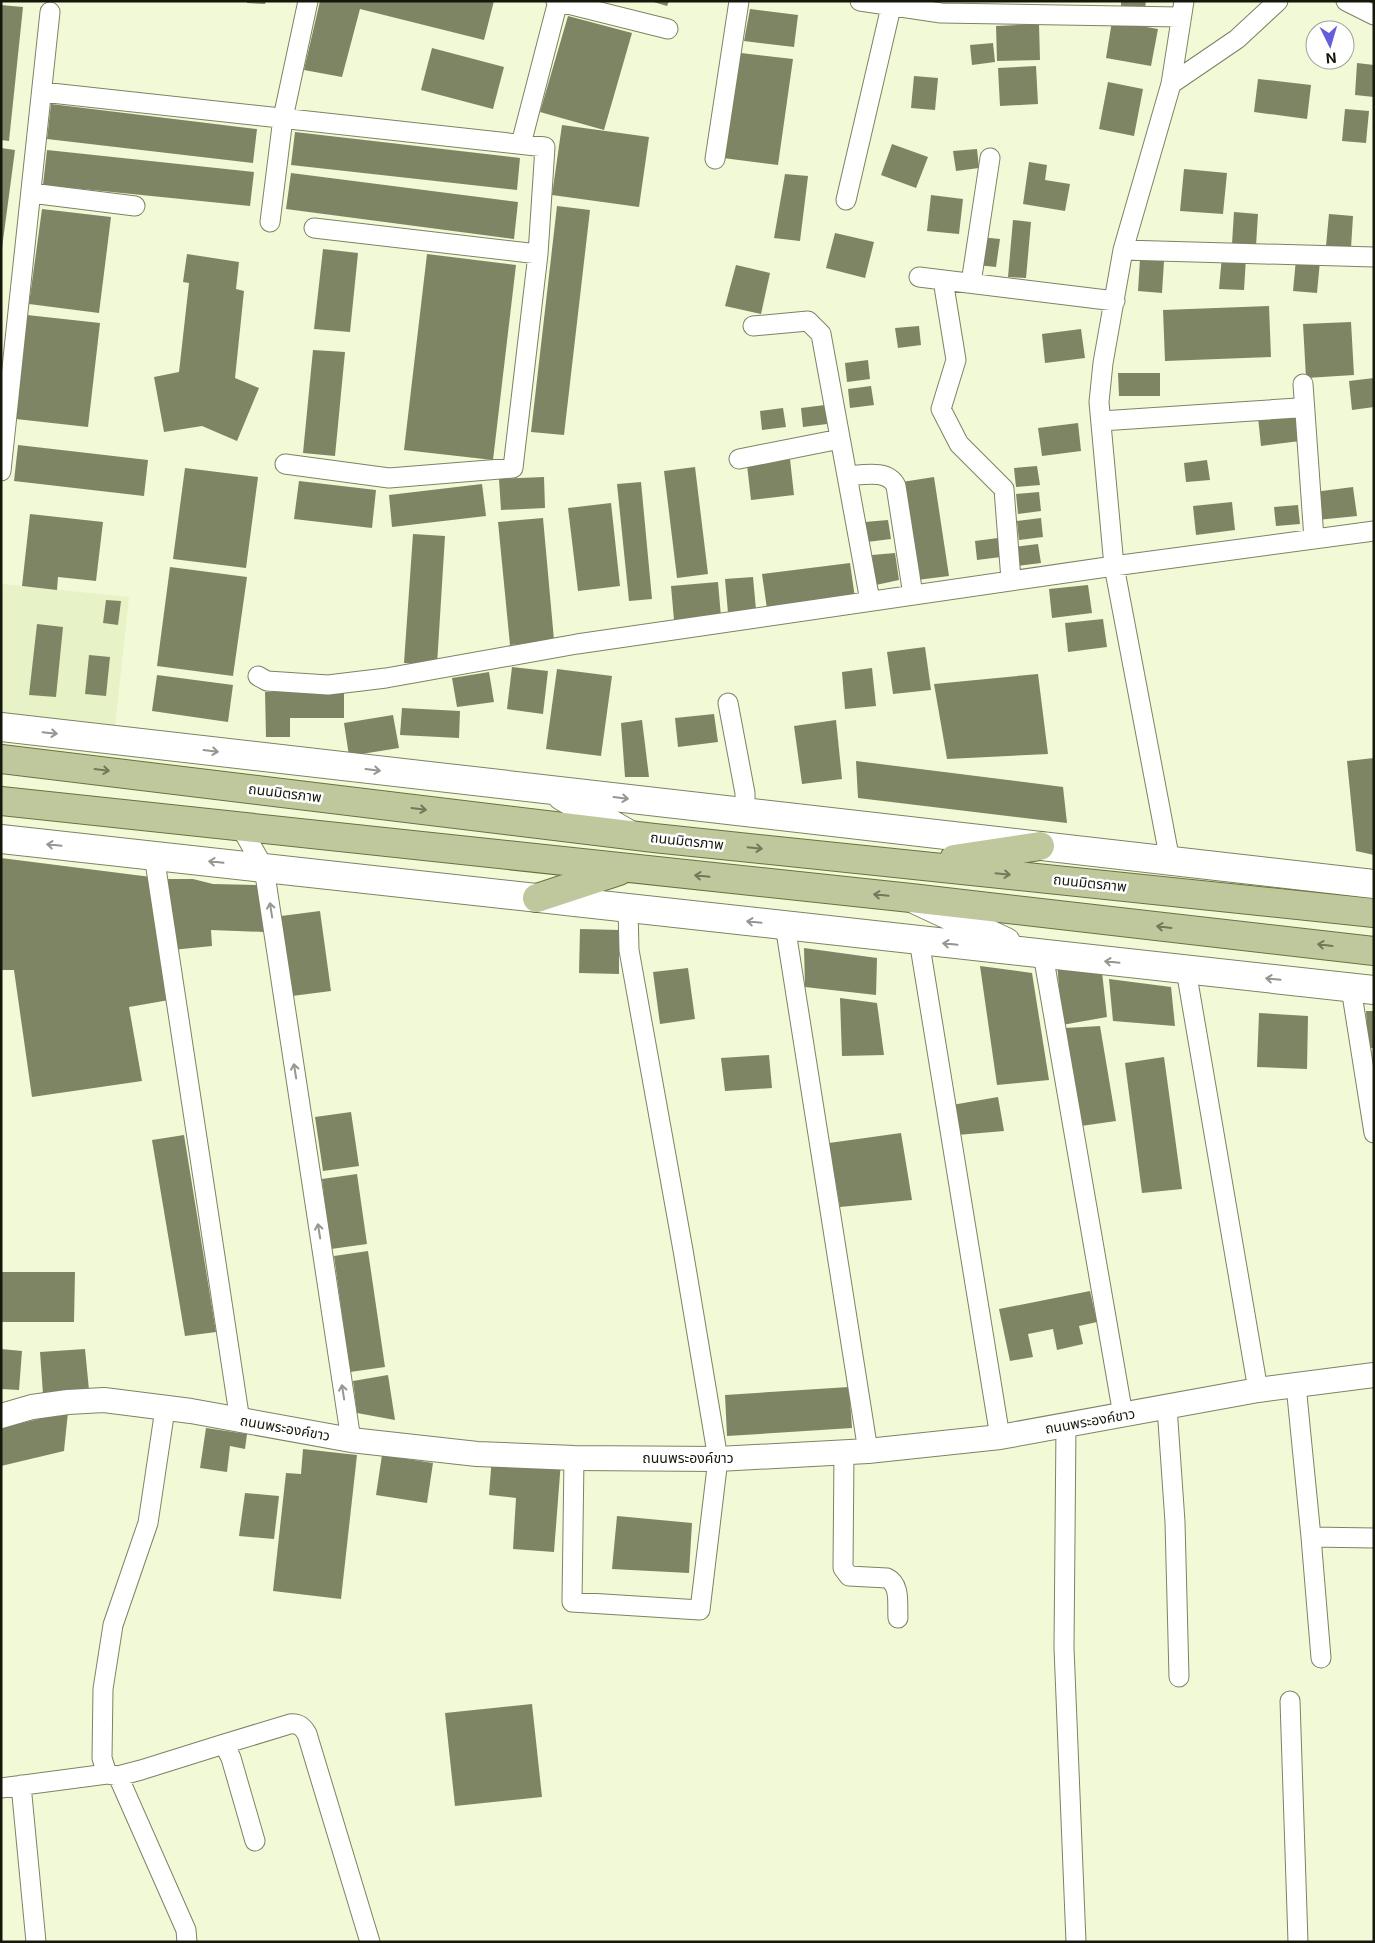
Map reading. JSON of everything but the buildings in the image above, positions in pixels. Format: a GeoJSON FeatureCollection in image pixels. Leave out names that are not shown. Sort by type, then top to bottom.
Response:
{"type":"FeatureCollection","features":[{"type":"Feature","properties":{"kind":"main road"},"geometry":{"type":"LineString","coordinates":[[1,727],[1374,884]]}},
{"type":"Feature","properties":{"kind":"main road","name":"ถนนมิตรภาพ"},"geometry":{"type":"LineString","coordinates":[[1,759],[642,836],[1374,913]]}},
{"type":"Feature","properties":{"kind":"main road"},"geometry":{"type":"LineString","coordinates":[[131,814],[136,774]]}},
{"type":"Feature","properties":{"kind":"main road"},"geometry":{"type":"LineString","coordinates":[[240,826],[244,788]]}},
{"type":"Feature","properties":{"kind":"main road"},"geometry":{"type":"LineString","coordinates":[[552,790],[642,836],[639,869]]}},
{"type":"Feature","properties":{"kind":"main road"},"geometry":{"type":"LineString","coordinates":[[1,801],[911,898],[1374,951]]}},
{"type":"Feature","properties":{"kind":"main road"},"geometry":{"type":"LineString","coordinates":[[1,839],[1362,989]]}},
{"type":"Feature","properties":{"kind":"main road"},"geometry":{"type":"LineString","coordinates":[[915,865],[1040,846]]}},
{"type":"Feature","properties":{"kind":"main road"},"geometry":{"type":"LineString","coordinates":[[537,898],[639,869]]}},
{"type":"Feature","properties":{"kind":"main road"},"geometry":{"type":"LineString","coordinates":[[911,898],[1035,953]]}},
{"type":"Feature","properties":{"kind":"street"},"geometry":{"type":"LineString","coordinates":[[270,222],[283,118],[308,1]]}},
{"type":"Feature","properties":{"kind":"street"},"geometry":{"type":"LineString","coordinates":[[521,144],[557,1],[668,29]]}},
{"type":"Feature","properties":{"kind":"street"},"geometry":{"type":"LineString","coordinates":[[714,159],[739,1]]}},
{"type":"Feature","properties":{"kind":"street"},"geometry":{"type":"LineString","coordinates":[[1171,84],[1237,39],[1278,1]]}},
{"type":"Feature","properties":{"kind":"street"},"geometry":{"type":"LineString","coordinates":[[1346,1],[1374,16]]}},
{"type":"Feature","properties":{"kind":"street"},"geometry":{"type":"LineString","coordinates":[[868,2],[891,7],[941,13],[1183,9],[1171,84],[1124,250],[1103,362],[1099,402],[1114,566],[1170,861]]}},
{"type":"Feature","properties":{"kind":"street"},"geometry":{"type":"LineString","coordinates":[[846,200],[891,7]]}},
{"type":"Feature","properties":{"kind":"street"},"geometry":{"type":"LineString","coordinates":[[1,471],[50,12]]}},
{"type":"Feature","properties":{"kind":"street"},"geometry":{"type":"LineString","coordinates":[[42,92],[545,147],[538,254],[513,468],[389,478],[285,464]]}},
{"type":"Feature","properties":{"kind":"street"},"geometry":{"type":"LineString","coordinates":[[971,283],[990,158]]}},
{"type":"Feature","properties":{"kind":"street"},"geometry":{"type":"LineString","coordinates":[[31,194],[134,206]]}},
{"type":"Feature","properties":{"kind":"street"},"geometry":{"type":"LineString","coordinates":[[314,228],[538,254]]}},
{"type":"Feature","properties":{"kind":"street"},"geometry":{"type":"LineString","coordinates":[[1124,250],[1374,257]]}},
{"type":"Feature","properties":{"kind":"street"},"geometry":{"type":"LineString","coordinates":[[918,277],[1115,301]]}},
{"type":"Feature","properties":{"kind":"street"},"geometry":{"type":"LineString","coordinates":[[943,280],[956,360],[941,409],[960,444],[1004,488],[1011,580]]}},
{"type":"Feature","properties":{"kind":"street"},"geometry":{"type":"LineString","coordinates":[[753,326],[808,322],[821,334],[870,601]]}},
{"type":"Feature","properties":{"kind":"street"},"geometry":{"type":"LineString","coordinates":[[1302,384],[1314,539]]}},
{"type":"Feature","properties":{"kind":"street"},"geometry":{"type":"LineString","coordinates":[[1101,421],[1297,408]]}},
{"type":"Feature","properties":{"kind":"street"},"geometry":{"type":"LineString","coordinates":[[739,459],[840,438]]}},
{"type":"Feature","properties":{"kind":"street"},"geometry":{"type":"LineString","coordinates":[[847,476],[873,474],[893,479],[896,486],[913,595]]}},
{"type":"Feature","properties":{"kind":"street"},"geometry":{"type":"LineString","coordinates":[[258,676],[267,681],[328,685],[386,678],[577,644],[1011,580],[1374,531]]}},
{"type":"Feature","properties":{"kind":"street"},"geometry":{"type":"LineString","coordinates":[[728,703],[745,793],[745,812]]}},
{"type":"Feature","properties":{"kind":"street"},"geometry":{"type":"LineString","coordinates":[[240,826],[264,868],[351,1440]]}},
{"type":"Feature","properties":{"kind":"street"},"geometry":{"type":"LineString","coordinates":[[154,856],[240,1421]]}},
{"type":"Feature","properties":{"kind":"street"},"geometry":{"type":"LineString","coordinates":[[574,1458],[572,1602],[700,1610],[718,1459],[683,1250],[629,950],[628,908]]}},
{"type":"Feature","properties":{"kind":"street"},"geometry":{"type":"LineString","coordinates":[[785,925],[868,1451]]}},
{"type":"Feature","properties":{"kind":"street"},"geometry":{"type":"LineString","coordinates":[[920,940],[1000,1437]]}},
{"type":"Feature","properties":{"kind":"street"},"geometry":{"type":"LineString","coordinates":[[1035,953],[1123,1415]]}},
{"type":"Feature","properties":{"kind":"street"},"geometry":{"type":"LineString","coordinates":[[1186,970],[1258,1390]]}},
{"type":"Feature","properties":{"kind":"street"},"geometry":{"type":"LineString","coordinates":[[1362,989],[1374,1133]]}},
{"type":"Feature","properties":{"kind":"street","name":"ถนนพระองค์ขาว"},"geometry":{"type":"LineString","coordinates":[[1,1416],[32,1407],[104,1400],[191,1411],[351,1440],[476,1454],[574,1458],[718,1459],[868,1451],[1000,1437],[1258,1390],[1374,1375]]}},
{"type":"Feature","properties":{"kind":"street"},"geometry":{"type":"LineString","coordinates":[[1296,1385],[1321,1658]]}},
{"type":"Feature","properties":{"kind":"street"},"geometry":{"type":"LineString","coordinates":[[1167,1407],[1175,1522],[1179,1676]]}},
{"type":"Feature","properties":{"kind":"street"},"geometry":{"type":"LineString","coordinates":[[165,1409],[148,1523],[113,1625],[103,1689],[102,1758],[112,1775],[186,1930],[187,1942]]}},
{"type":"Feature","properties":{"kind":"street"},"geometry":{"type":"LineString","coordinates":[[1066,1425],[1064,1648],[1076,1942]]}},
{"type":"Feature","properties":{"kind":"street"},"geometry":{"type":"LineString","coordinates":[[844,1452],[843,1568],[849,1576],[887,1578],[892,1581],[896,1588],[898,1618]]}},
{"type":"Feature","properties":{"kind":"street"},"geometry":{"type":"LineString","coordinates":[[1311,1537],[1374,1538]]}},
{"type":"Feature","properties":{"kind":"street"},"geometry":{"type":"LineString","coordinates":[[1290,1701],[1298,1942]]}},
{"type":"Feature","properties":{"kind":"street"},"geometry":{"type":"LineString","coordinates":[[1,1788],[141,1770],[295,1724],[304,1728],[370,1942]]}},
{"type":"Feature","properties":{"kind":"street"},"geometry":{"type":"LineString","coordinates":[[224,1744],[231,1758],[255,1842]]}},
{"type":"Feature","properties":{"kind":"street"},"geometry":{"type":"LineString","coordinates":[[21,1785],[36,1942]]}},
{"type":"Feature","properties":{"kind":"shaded area"},"geometry":{"type":"Polygon","coordinates":[[[2,584],[129,597],[115,726],[1,714],[2,584]]]}}]}
